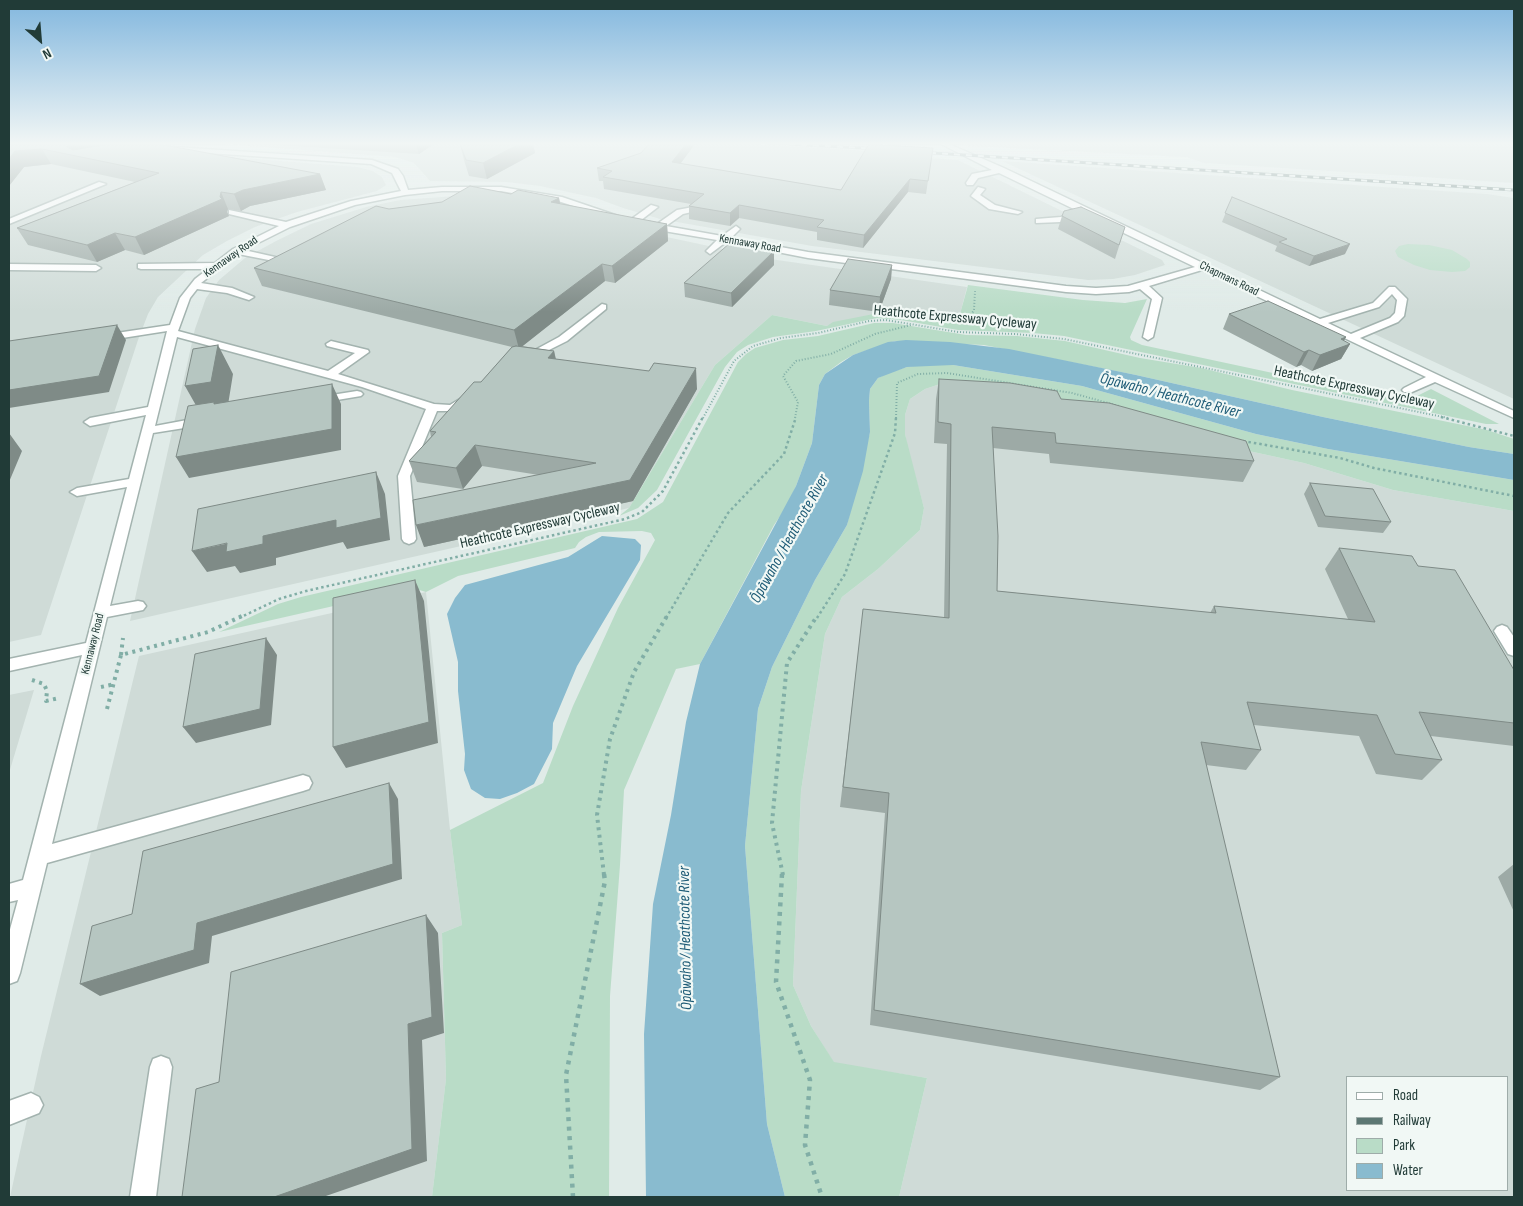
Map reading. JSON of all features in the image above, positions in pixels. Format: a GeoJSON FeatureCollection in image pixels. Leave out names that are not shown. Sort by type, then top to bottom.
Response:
{"type":"FeatureCollection","features":[{"type":"Feature","properties":{"kind":"street"},"geometry":{"type":"LineString","coordinates":[[9,222],[62,200]]}},
{"type":"Feature","properties":{"kind":"street","name":"Kennaway Road"},"geometry":{"type":"LineString","coordinates":[[9,973],[146,431],[173,330],[185,298],[194,286],[215,266],[260,237],[327,206],[365,200]]}},
{"type":"Feature","properties":{"kind":"street"},"geometry":{"type":"LineString","coordinates":[[367,200],[380,209]]}},
{"type":"Feature","properties":{"kind":"street","name":"Kennaway Road"},"geometry":{"type":"LineString","coordinates":[[563,200],[687,237],[724,240],[808,255],[1066,289],[1096,291],[1129,289],[1204,267]]}},
{"type":"Feature","properties":{"kind":"street"},"geometry":{"type":"LineString","coordinates":[[982,200],[992,207],[1018,212]]}},
{"type":"Feature","properties":{"kind":"street","name":"Chapmans Road"},"geometry":{"type":"LineString","coordinates":[[1064,200],[1514,414]]}},
{"type":"Feature","properties":{"kind":"street"},"geometry":{"type":"LineString","coordinates":[[633,222],[654,207]]}},
{"type":"Feature","properties":{"kind":"street"},"geometry":{"type":"LineString","coordinates":[[658,227],[680,212],[694,209]]}},
{"type":"Feature","properties":{"kind":"street"},"geometry":{"type":"LineString","coordinates":[[232,212],[287,225]]}},
{"type":"Feature","properties":{"kind":"street"},"geometry":{"type":"LineString","coordinates":[[1039,221],[1061,219],[1089,212]]}},
{"type":"Feature","properties":{"kind":"street"},"geometry":{"type":"LineString","coordinates":[[710,251],[736,229]]}},
{"type":"Feature","properties":{"kind":"street"},"geometry":{"type":"LineString","coordinates":[[768,247],[778,238]]}},
{"type":"Feature","properties":{"kind":"street"},"geometry":{"type":"LineString","coordinates":[[236,251],[282,261]]}},
{"type":"Feature","properties":{"kind":"street"},"geometry":{"type":"LineString","coordinates":[[141,266],[215,266]]}},
{"type":"Feature","properties":{"kind":"street"},"geometry":{"type":"LineString","coordinates":[[9,267],[96,268]]}},
{"type":"Feature","properties":{"kind":"street"},"geometry":{"type":"LineString","coordinates":[[1246,287],[1262,282]]}},
{"type":"Feature","properties":{"kind":"street"},"geometry":{"type":"LineString","coordinates":[[194,286],[229,290],[249,297]]}},
{"type":"Feature","properties":{"kind":"street"},"geometry":{"type":"LineString","coordinates":[[1143,286],[1157,298],[1148,336]]}},
{"type":"Feature","properties":{"kind":"street"},"geometry":{"type":"LineString","coordinates":[[1320,322],[1376,305],[1382,302],[1392,289],[1402,299],[1400,314],[1394,320],[1352,337]]}},
{"type":"Feature","properties":{"kind":"street"},"geometry":{"type":"LineString","coordinates":[[1293,310],[1309,304]]}},
{"type":"Feature","properties":{"kind":"street"},"geometry":{"type":"LineString","coordinates":[[513,363],[563,340],[602,307]]}},
{"type":"Feature","properties":{"kind":"street"},"geometry":{"type":"LineString","coordinates":[[96,339],[173,330],[329,375],[362,389],[433,407],[452,409],[475,390]]}},
{"type":"Feature","properties":{"kind":"street"},"geometry":{"type":"LineString","coordinates":[[329,375],[364,352],[331,344]]}},
{"type":"Feature","properties":{"kind":"street"},"geometry":{"type":"LineString","coordinates":[[1408,390],[1436,377]]}},
{"type":"Feature","properties":{"kind":"street"},"geometry":{"type":"LineString","coordinates":[[309,402],[362,389]]}},
{"type":"Feature","properties":{"kind":"street"},"geometry":{"type":"LineString","coordinates":[[358,407],[362,389]]}},
{"type":"Feature","properties":{"kind":"street"},"geometry":{"type":"LineString","coordinates":[[409,539],[404,476],[433,407]]}},
{"type":"Feature","properties":{"kind":"street"},"geometry":{"type":"LineString","coordinates":[[90,422],[152,410]]}},
{"type":"Feature","properties":{"kind":"street"},"geometry":{"type":"LineString","coordinates":[[146,431],[216,418]]}},
{"type":"Feature","properties":{"kind":"street"},"geometry":{"type":"LineString","coordinates":[[77,492],[134,482]]}},
{"type":"Feature","properties":{"kind":"street"},"geometry":{"type":"LineString","coordinates":[[101,613],[138,606]]}},
{"type":"Feature","properties":{"kind":"street"},"geometry":{"type":"LineString","coordinates":[[1508,632],[1514,650]]}},
{"type":"Feature","properties":{"kind":"street"},"geometry":{"type":"LineString","coordinates":[[9,665],[92,646]]}},
{"type":"Feature","properties":{"kind":"street"},"geometry":{"type":"LineString","coordinates":[[39,856],[303,783]]}},
{"type":"Feature","properties":{"kind":"street"},"geometry":{"type":"LineString","coordinates":[[9,893],[31,887]]}},
{"type":"Feature","properties":{"kind":"street"},"geometry":{"type":"LineString","coordinates":[[143,1197],[161,1066]]}},
{"type":"Feature","properties":{"kind":"street"},"geometry":{"type":"LineString","coordinates":[[9,1113],[31,1105]]}},
{"type":"Feature","properties":{"kind":"path"},"geometry":{"type":"LineString","coordinates":[[971,315],[974,310],[974,293],[983,277]]}},
{"type":"Feature","properties":{"kind":"path","name":"Heathcote Expressway Cycleway"},"geometry":{"type":"LineString","coordinates":[[121,655],[208,632],[279,599],[306,591],[633,516],[648,507],[663,491],[730,366],[744,351],[772,340],[818,333],[869,321],[897,321],[958,332],[1028,335],[1069,340],[1466,422],[1514,436]]}},
{"type":"Feature","properties":{"kind":"path"},"geometry":{"type":"LineString","coordinates":[[573,1197],[566,1075],[605,881],[597,814],[610,739],[634,672],[728,513],[784,454],[794,428],[798,402],[783,376],[796,361],[831,354],[875,334],[914,325]]}},
{"type":"Feature","properties":{"kind":"path"},"geometry":{"type":"LineString","coordinates":[[822,1197],[805,1145],[810,1080],[776,982],[783,876],[772,823],[787,663],[845,574],[895,433],[897,382],[918,374],[947,373],[1072,393],[1128,409]]}},
{"type":"Feature","properties":{"kind":"path"},"geometry":{"type":"LineString","coordinates":[[1240,440],[1259,445],[1340,458],[1374,468],[1514,496]]}},
{"type":"Feature","properties":{"kind":"path"},"geometry":{"type":"LineString","coordinates":[[107,709],[115,684],[123,638]]}},
{"type":"Feature","properties":{"kind":"path"},"geometry":{"type":"LineString","coordinates":[[26,680],[44,684],[48,691],[46,701],[60,697]]}},
{"type":"Feature","properties":{"kind":"path"},"geometry":{"type":"LineString","coordinates":[[102,687],[115,684]]}},
{"type":"Feature","properties":{"kind":"shaded area"},"geometry":{"type":"Polygon","coordinates":[[[9,200],[342,200],[297,212],[255,227],[227,241],[203,255],[158,297],[148,314],[138,340],[41,635],[9,642],[9,200]]]}},
{"type":"Feature","properties":{"kind":"shaded area"},"geometry":{"type":"Polygon","coordinates":[[[399,200],[494,200],[770,259],[967,287],[960,314],[924,310],[889,311],[827,326],[772,315],[715,365],[629,508],[130,621],[195,329],[206,298],[219,280],[245,258],[311,224],[366,207],[399,200]]]}},
{"type":"Feature","properties":{"kind":"shaded area"},"geometry":{"type":"Polygon","coordinates":[[[602,200],[1040,200],[1162,260],[1165,265],[1135,275],[1113,279],[1088,280],[812,246],[660,219],[602,200]]]}},
{"type":"Feature","properties":{"kind":"shaded area"},"geometry":{"type":"Polygon","coordinates":[[[1087,200],[1514,200],[1514,399],[1087,200]]]}},
{"type":"Feature","properties":{"kind":"shaded area"},"geometry":{"type":"Polygon","coordinates":[[[940,384],[1304,463],[1393,490],[1514,511],[1514,1197],[899,1197],[927,1078],[834,1063],[811,1026],[793,985],[801,791],[825,634],[842,597],[878,569],[920,530],[924,508],[905,434],[905,415],[910,399],[925,389],[940,384]]]}},
{"type":"Feature","properties":{"kind":"shaded area"},"geometry":{"type":"Polygon","coordinates":[[[426,592],[450,830],[462,925],[442,933],[446,1079],[432,1197],[10,1197],[41,1056],[139,656],[426,592]]]}},
{"type":"Feature","properties":{"kind":"shaded area"},"geometry":{"type":"Polygon","coordinates":[[[34,690],[9,773],[9,695],[34,690]]]}},
{"type":"Feature","properties":{"kind":"green space"},"geometry":{"type":"Polygon","coordinates":[[[1408,244],[1429,245],[1452,250],[1467,259],[1470,262],[1470,267],[1465,271],[1452,272],[1430,270],[1414,265],[1398,257],[1395,251],[1399,246],[1408,244]]]}},
{"type":"Feature","properties":{"kind":"green space"},"geometry":{"type":"Polygon","coordinates":[[[968,285],[1083,300],[1125,303],[1147,299],[1130,337],[1131,340],[1142,345],[1413,403],[1417,396],[1431,389],[1499,424],[1486,424],[1064,336],[958,330],[901,320],[877,318],[816,331],[773,337],[748,345],[737,352],[725,367],[657,490],[638,508],[619,516],[629,508],[715,365],[772,315],[827,326],[833,322],[889,311],[924,310],[960,314],[968,285]]]}},
{"type":"Feature","properties":{"kind":"green space"},"geometry":{"type":"Polygon","coordinates":[[[874,323],[893,323],[966,335],[1017,336],[1065,341],[1140,358],[1201,368],[1292,390],[1487,430],[1514,439],[1514,454],[1469,447],[1323,417],[1136,375],[984,345],[895,341],[853,355],[841,362],[825,374],[819,385],[812,443],[787,506],[774,525],[700,664],[676,669],[624,790],[610,996],[609,1197],[432,1197],[446,1079],[442,933],[462,925],[450,830],[543,783],[573,706],[618,608],[655,540],[651,533],[642,531],[599,532],[586,537],[575,548],[458,576],[426,592],[413,588],[219,632],[278,604],[301,597],[637,519],[663,502],[738,362],[746,354],[755,348],[783,340],[818,336],[874,323]]]}},
{"type":"Feature","properties":{"kind":"green space"},"geometry":{"type":"Polygon","coordinates":[[[925,364],[953,365],[1082,386],[1256,434],[1328,449],[1514,480],[1514,511],[1393,490],[1304,463],[940,384],[925,389],[910,399],[905,415],[905,434],[924,508],[920,530],[878,569],[842,597],[825,634],[801,791],[793,985],[811,1026],[834,1062],[927,1078],[899,1197],[785,1197],[767,1124],[745,846],[758,709],[772,667],[815,580],[847,525],[870,432],[870,389],[878,378],[888,373],[925,364]]]}},
{"type":"Feature","properties":{"kind":"water","name":"Ōpāwaho / Heathcote River"},"geometry":{"type":"Polygon","coordinates":[[[906,340],[950,342],[1009,349],[1323,417],[1469,447],[1514,454],[1514,480],[1328,449],[1256,434],[1082,386],[953,365],[907,367],[878,378],[870,389],[870,432],[863,471],[847,525],[815,580],[772,667],[758,709],[745,846],[767,1124],[785,1197],[646,1197],[644,1034],[653,904],[671,815],[686,722],[700,664],[796,486],[812,443],[819,385],[825,374],[853,355],[888,342],[906,340]]]}},
{"type":"Feature","properties":{"kind":"water"},"geometry":{"type":"Polygon","coordinates":[[[602,536],[635,539],[641,545],[640,560],[577,666],[553,723],[552,749],[534,784],[500,799],[485,798],[471,789],[464,770],[465,754],[458,691],[458,662],[447,614],[455,598],[465,585],[568,557],[602,536]]]}},
{"type":"Feature","properties":{"kind":"building"},"geometry":{"type":"Polygon","coordinates":[[[89,200],[219,200],[135,237],[115,233],[87,245],[17,228],[89,200]]]}},
{"type":"Feature","properties":{"kind":"building"},"geometry":{"type":"Polygon","coordinates":[[[445,200],[554,200],[551,202],[667,224],[612,266],[602,264],[514,330],[254,268],[376,206],[389,209],[445,200]]]}},
{"type":"Feature","properties":{"kind":"building"},"geometry":{"type":"Polygon","coordinates":[[[696,200],[893,200],[864,235],[817,227],[824,220],[739,205],[730,213],[689,206],[696,200]]]}},
{"type":"Feature","properties":{"kind":"building"},"geometry":{"type":"Polygon","coordinates":[[[1231,200],[1240,200],[1350,244],[1314,256],[1279,242],[1287,239],[1225,213],[1231,200]]]}},
{"type":"Feature","properties":{"kind":"building"},"geometry":{"type":"Polygon","coordinates":[[[1081,207],[1125,227],[1119,245],[1062,216],[1064,211],[1081,207]]]}},
{"type":"Feature","properties":{"kind":"building"},"geometry":{"type":"Polygon","coordinates":[[[730,243],[774,251],[731,293],[684,283],[730,243]]]}},
{"type":"Feature","properties":{"kind":"building"},"geometry":{"type":"Polygon","coordinates":[[[848,259],[892,265],[880,297],[830,290],[848,259]]]}},
{"type":"Feature","properties":{"kind":"building"},"geometry":{"type":"Polygon","coordinates":[[[1268,301],[1346,337],[1341,339],[1350,344],[1320,355],[1309,350],[1304,352],[1229,314],[1268,301]]]}},
{"type":"Feature","properties":{"kind":"building"},"geometry":{"type":"Polygon","coordinates":[[[117,325],[99,376],[9,390],[9,341],[117,325]]]}},
{"type":"Feature","properties":{"kind":"building"},"geometry":{"type":"Polygon","coordinates":[[[218,345],[211,382],[185,386],[193,349],[218,345]]]}},
{"type":"Feature","properties":{"kind":"building"},"geometry":{"type":"Polygon","coordinates":[[[512,347],[554,351],[548,358],[649,371],[654,363],[696,368],[630,480],[416,525],[413,500],[596,463],[475,445],[456,468],[409,461],[436,432],[430,431],[474,382],[481,382],[512,347]]]}},
{"type":"Feature","properties":{"kind":"building"},"geometry":{"type":"Polygon","coordinates":[[[939,379],[1010,383],[1057,391],[1061,399],[1109,403],[1246,441],[1254,461],[1056,443],[1055,433],[992,427],[998,536],[997,591],[1216,613],[1214,606],[1375,622],[1339,548],[1412,556],[1418,566],[1455,570],[1514,670],[1514,723],[1419,712],[1442,760],[1395,754],[1377,715],[1247,702],[1261,750],[1201,742],[1280,1077],[874,1010],[889,793],[843,787],[863,609],[949,618],[951,424],[938,422],[939,379]]]}},
{"type":"Feature","properties":{"kind":"building"},"geometry":{"type":"Polygon","coordinates":[[[332,384],[332,429],[176,457],[188,406],[214,402],[214,404],[332,384]]]}},
{"type":"Feature","properties":{"kind":"building"},"geometry":{"type":"Polygon","coordinates":[[[376,472],[381,518],[336,528],[336,520],[263,536],[263,544],[226,552],[227,543],[192,551],[198,509],[376,472]]]}},
{"type":"Feature","properties":{"kind":"building"},"geometry":{"type":"Polygon","coordinates":[[[1310,483],[1373,489],[1391,522],[1325,516],[1310,483]]]}},
{"type":"Feature","properties":{"kind":"building"},"geometry":{"type":"Polygon","coordinates":[[[415,580],[429,722],[333,747],[333,598],[415,580]]]}},
{"type":"Feature","properties":{"kind":"building"},"geometry":{"type":"Polygon","coordinates":[[[266,638],[260,709],[183,727],[195,654],[266,638]]]}},
{"type":"Feature","properties":{"kind":"building"},"geometry":{"type":"Polygon","coordinates":[[[389,783],[393,864],[197,923],[194,950],[80,984],[92,926],[132,914],[143,851],[389,783]]]}},
{"type":"Feature","properties":{"kind":"building"},"geometry":{"type":"Polygon","coordinates":[[[426,915],[432,1017],[408,1024],[412,1149],[274,1197],[182,1197],[196,1089],[219,1082],[231,972],[426,915]]]}}]}
